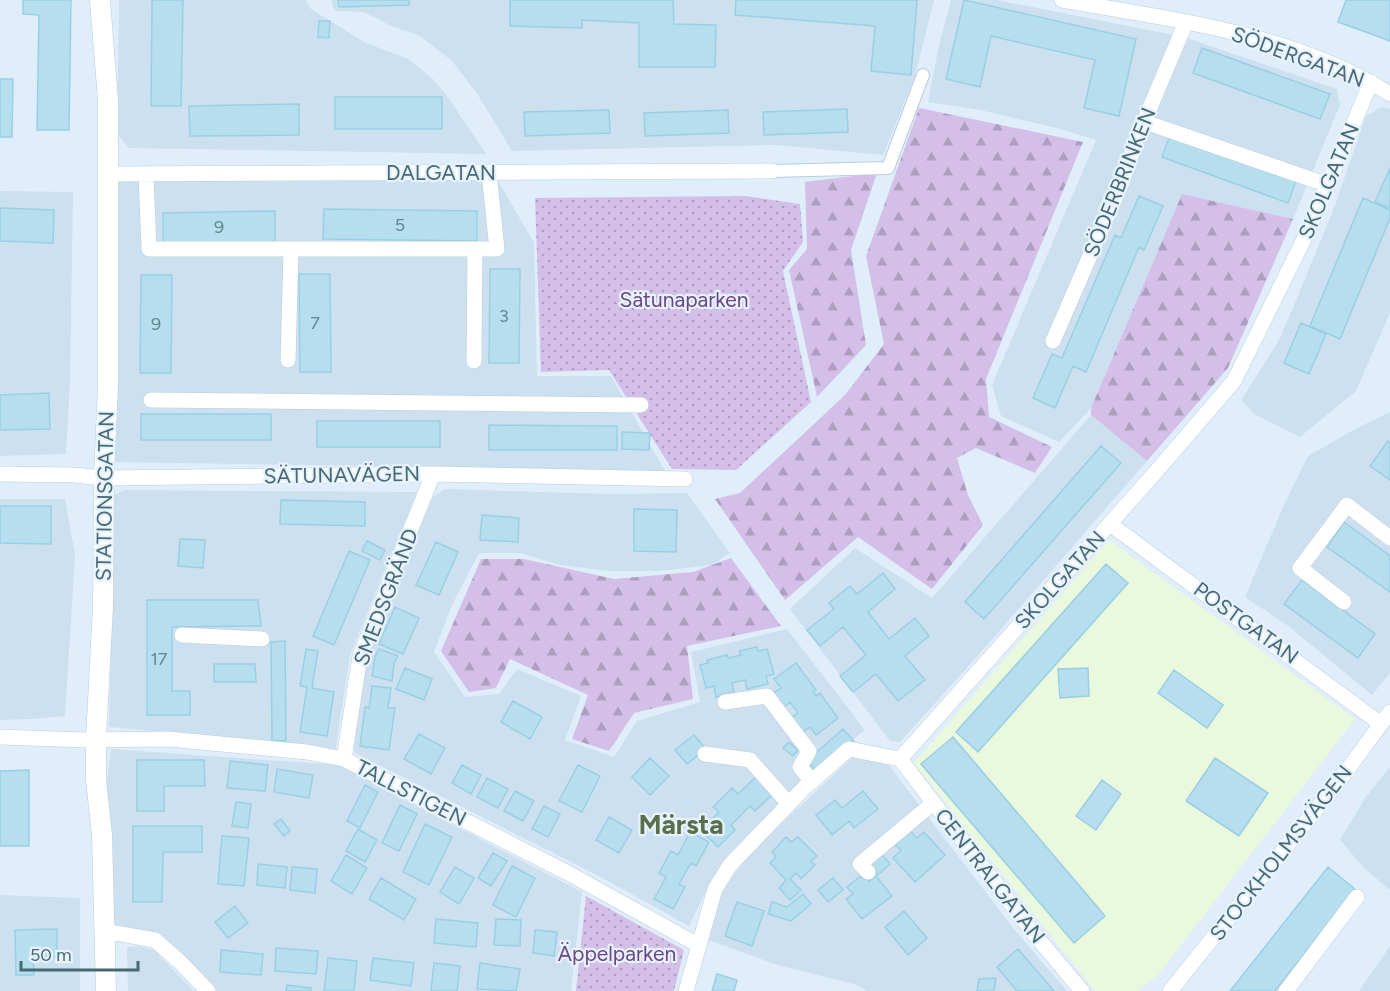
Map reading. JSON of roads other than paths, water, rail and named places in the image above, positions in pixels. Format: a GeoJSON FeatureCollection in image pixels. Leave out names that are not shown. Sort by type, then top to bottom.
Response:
{"type":"FeatureCollection","features":[{"type":"Feature","properties":{"kind":"street","name":"STATIONSGATAN"},"geometry":{"type":"LineString","coordinates":[[100,0],[108,100],[108,384],[96,780],[102,835],[106,991]]}},
{"type":"Feature","properties":{"kind":"street","name":"SÖDERGATAN"},"geometry":{"type":"LineString","coordinates":[[1062,0],[1255,36],[1333,64],[1390,94]]}},
{"type":"Feature","properties":{"kind":"street","name":"SÖDERBRINKEN"},"geometry":{"type":"LineString","coordinates":[[1053,341],[1122,182],[1144,122],[1186,22]]}},
{"type":"Feature","properties":{"kind":"street"},"geometry":{"type":"LineString","coordinates":[[772,171],[888,168],[923,75]]}},
{"type":"Feature","properties":{"kind":"street","name":"SKOLGATAN"},"geometry":{"type":"LineString","coordinates":[[900,759],[1234,381],[1308,231],[1371,82]]}},
{"type":"Feature","properties":{"kind":"street"},"geometry":{"type":"LineString","coordinates":[[1144,122],[1328,185]]}},
{"type":"Feature","properties":{"kind":"street","name":"DALGATAN"},"geometry":{"type":"LineString","coordinates":[[109,174],[772,171]]}},
{"type":"Feature","properties":{"kind":"street"},"geometry":{"type":"LineString","coordinates":[[146,174],[150,249],[498,249],[489,172]]}},
{"type":"Feature","properties":{"kind":"street"},"geometry":{"type":"LineString","coordinates":[[288,360],[291,249]]}},
{"type":"Feature","properties":{"kind":"street"},"geometry":{"type":"LineString","coordinates":[[474,361],[475,249]]}},
{"type":"Feature","properties":{"kind":"street"},"geometry":{"type":"LineString","coordinates":[[151,400],[641,405]]}},
{"type":"Feature","properties":{"kind":"street","name":"SÄTUNAVÄGEN"},"geometry":{"type":"LineString","coordinates":[[0,474],[73,475],[104,478],[433,474],[685,478]]}},
{"type":"Feature","properties":{"kind":"street","name":"SMEDSGRÄND"},"geometry":{"type":"LineString","coordinates":[[344,759],[360,656],[433,474]]}},
{"type":"Feature","properties":{"kind":"street"},"geometry":{"type":"LineString","coordinates":[[1344,602],[1300,568],[1347,505],[1390,538]]}},
{"type":"Feature","properties":{"kind":"street","name":"POSTGATAN"},"geometry":{"type":"LineString","coordinates":[[1110,524],[1386,718]]}},
{"type":"Feature","properties":{"kind":"street"},"geometry":{"type":"LineString","coordinates":[[182,635],[262,639]]}},
{"type":"Feature","properties":{"kind":"street"},"geometry":{"type":"LineString","coordinates":[[725,702],[767,696],[809,751],[800,767],[812,782]]}},
{"type":"Feature","properties":{"kind":"street","name":"STOCKHOLMSVÄGEN"},"geometry":{"type":"LineString","coordinates":[[1170,991],[1386,718]]}},
{"type":"Feature","properties":{"kind":"street","name":"TALLSTIGEN"},"geometry":{"type":"LineString","coordinates":[[0,737],[168,739],[344,759],[568,873],[698,945]]}},
{"type":"Feature","properties":{"kind":"street"},"geometry":{"type":"LineString","coordinates":[[686,991],[715,889],[730,865],[789,804],[849,749],[900,759]]}},
{"type":"Feature","properties":{"kind":"street"},"geometry":{"type":"LineString","coordinates":[[705,754],[750,760],[789,804]]}},
{"type":"Feature","properties":{"kind":"street","name":"CENTRALGATAN"},"geometry":{"type":"LineString","coordinates":[[900,759],[1035,935],[1082,991]]}},
{"type":"Feature","properties":{"kind":"street"},"geometry":{"type":"LineString","coordinates":[[868,872],[860,864],[933,803]]}},
{"type":"Feature","properties":{"kind":"street"},"geometry":{"type":"LineString","coordinates":[[1286,991],[1357,897]]}},
{"type":"Feature","properties":{"kind":"street"},"geometry":{"type":"LineString","coordinates":[[104,931],[155,940],[207,991]]}},
{"type":"Feature","properties":{"kind":"district","name":"Märsta"},"geometry":{"type":"Point","coordinates":[681,825]}},
{"type":"Feature","properties":{"kind":"park label","name":"Sätunaparken"},"geometry":{"type":"Point","coordinates":[684,300]}},
{"type":"Feature","properties":{"kind":"park label","name":"Äppelparken"},"geometry":{"type":"Point","coordinates":[617,954]}}]}
